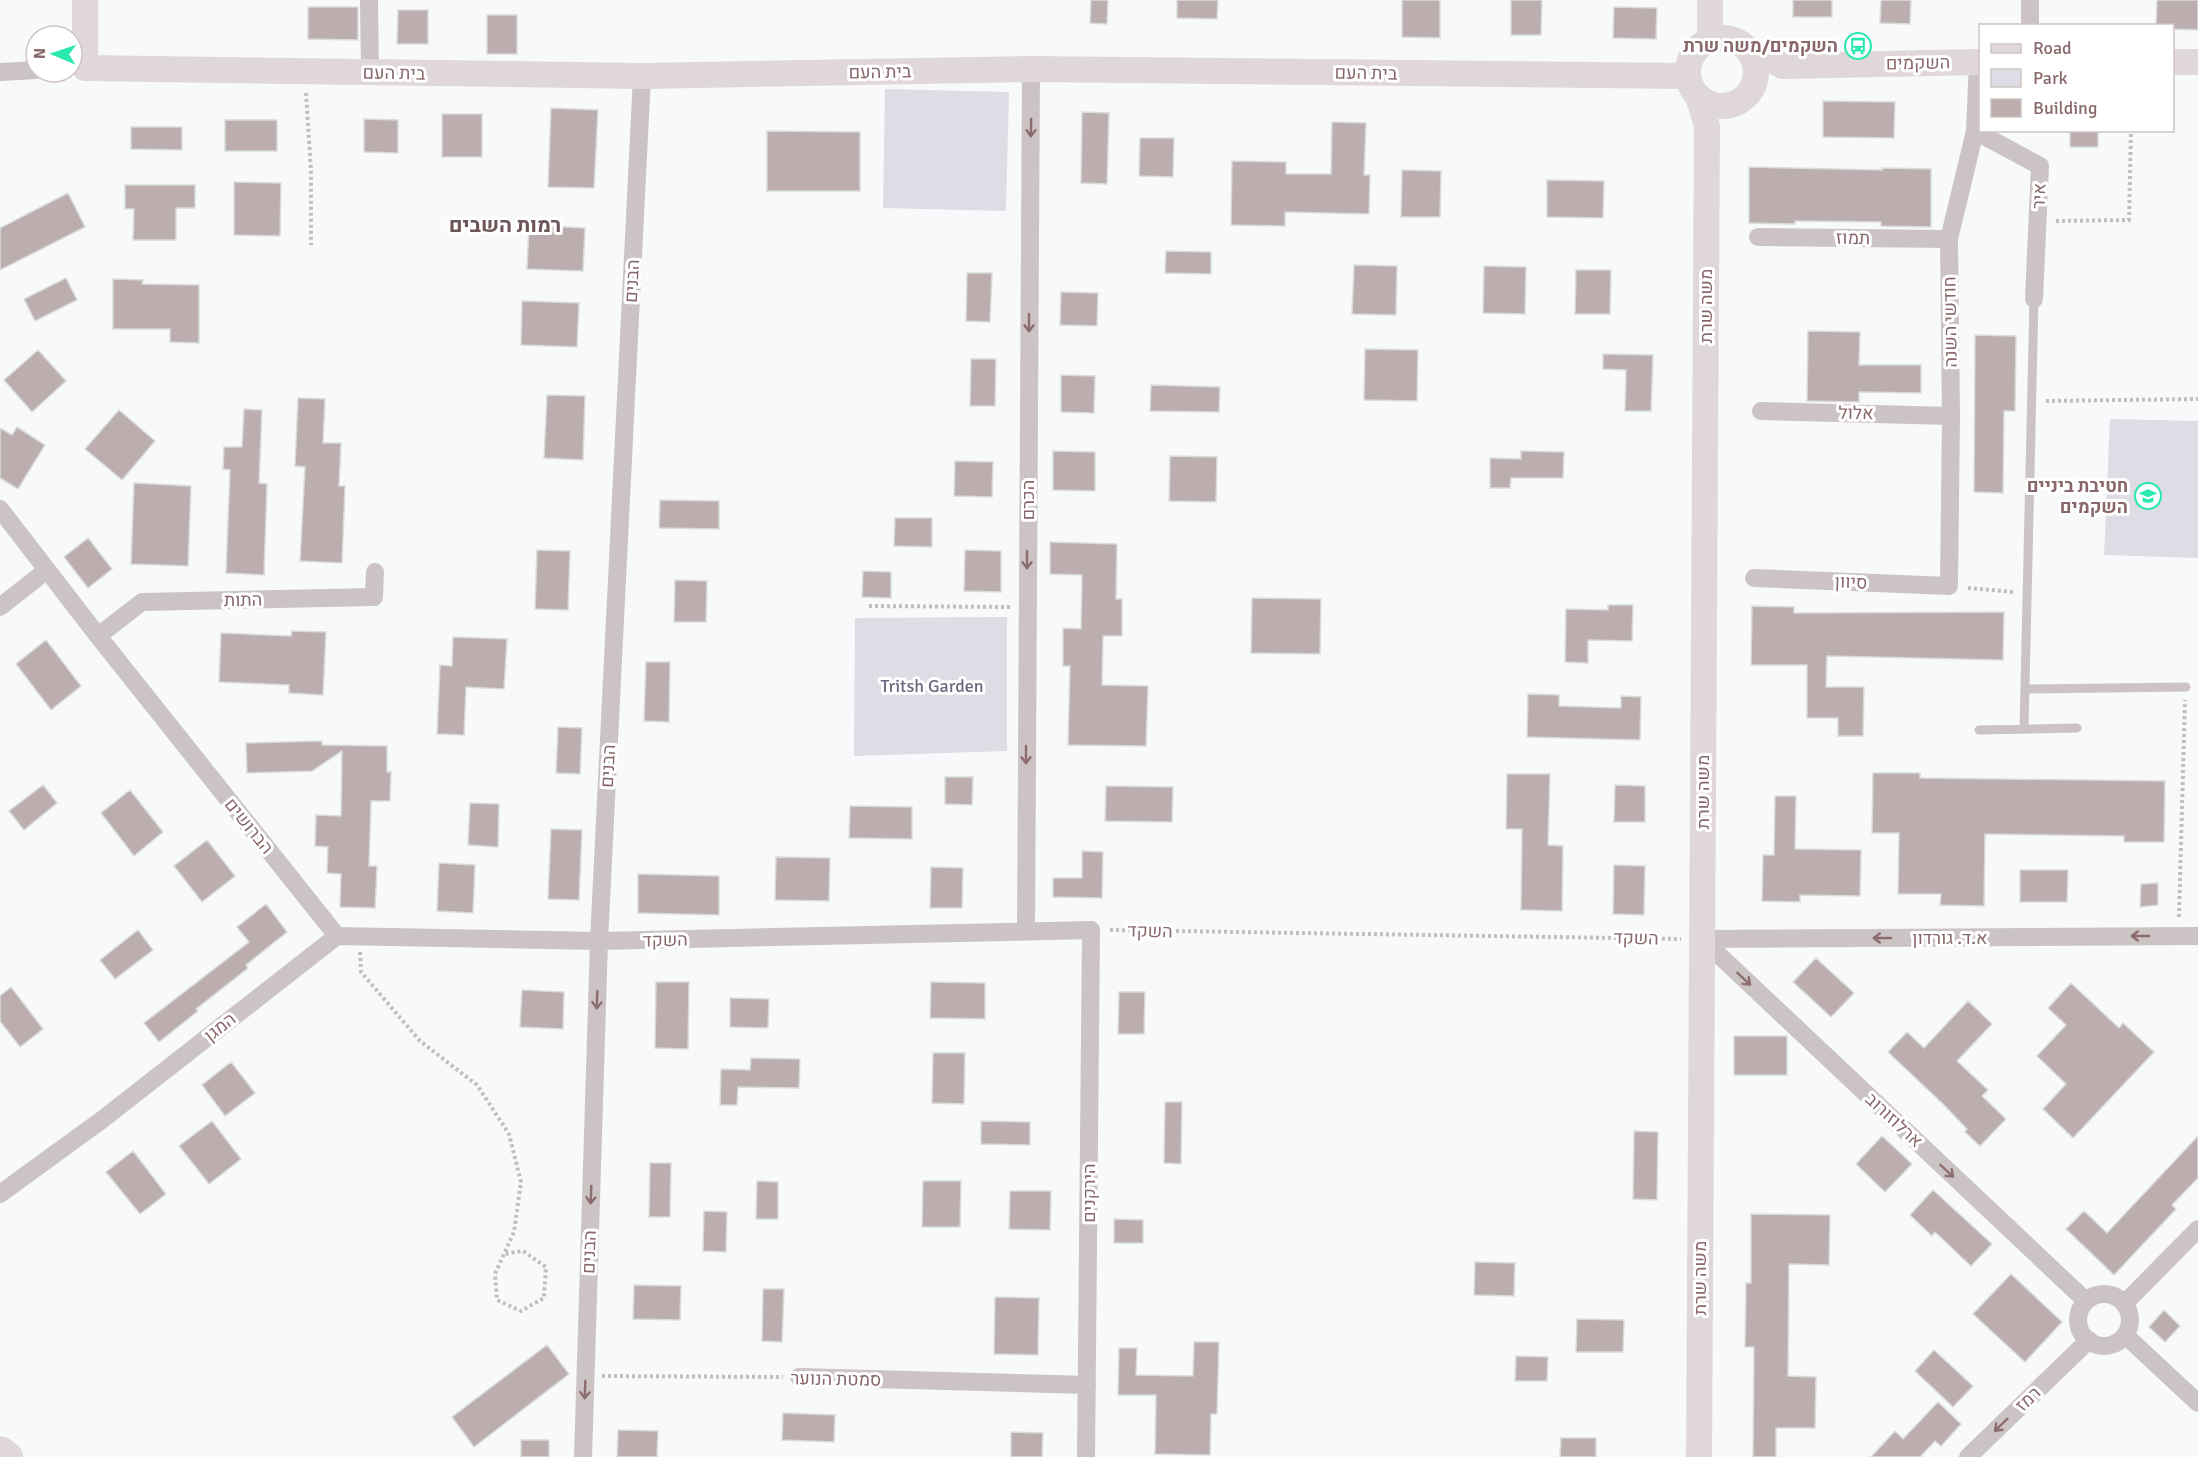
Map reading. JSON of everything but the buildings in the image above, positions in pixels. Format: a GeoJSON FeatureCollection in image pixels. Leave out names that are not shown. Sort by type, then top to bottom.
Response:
{"type":"FeatureCollection","features":[{"type":"Feature","properties":{"kind":"highway"},"geometry":{"type":"LineString","coordinates":[[0,1452],[7,1457]]}},
{"type":"Feature","properties":{"kind":"street"},"geometry":{"type":"LineString","coordinates":[[83,24],[85,0]]}},
{"type":"Feature","properties":{"kind":"street"},"geometry":{"type":"LineString","coordinates":[[369,0],[370,72]]}},
{"type":"Feature","properties":{"kind":"street"},"geometry":{"type":"LineString","coordinates":[[1710,0],[1710,39]]}},
{"type":"Feature","properties":{"kind":"street"},"geometry":{"type":"LineString","coordinates":[[2030,0],[2030,24]]}},
{"type":"Feature","properties":{"kind":"street"},"geometry":{"type":"LineString","coordinates":[[1710,39],[1732,39],[1742,44],[1749,52],[1754,62],[1753,84],[1738,99],[1718,105],[1707,102],[1693,86],[1689,64],[1700,45],[1710,39]]}},
{"type":"Feature","properties":{"kind":"street","name":"השקמים"},"geometry":{"type":"LineString","coordinates":[[1749,52],[1783,66],[1979,62]]}},
{"type":"Feature","properties":{"kind":"street","name":"חודשי השנה"},"geometry":{"type":"LineString","coordinates":[[1949,586],[1951,416],[1949,240],[1975,131],[1979,62]]}},
{"type":"Feature","properties":{"kind":"street"},"geometry":{"type":"LineString","coordinates":[[2174,62],[2198,62]]}},
{"type":"Feature","properties":{"kind":"street"},"geometry":{"type":"LineString","coordinates":[[1707,126],[1738,99],[1783,66]]}},
{"type":"Feature","properties":{"kind":"street","name":"בית העם"},"geometry":{"type":"LineString","coordinates":[[84,68],[642,76],[1031,69],[1693,86]]}},
{"type":"Feature","properties":{"kind":"street","name":"הכרם"},"geometry":{"type":"LineString","coordinates":[[1026,931],[1031,69]]}},
{"type":"Feature","properties":{"kind":"street"},"geometry":{"type":"LineString","coordinates":[[0,72],[24,71]]}},
{"type":"Feature","properties":{"kind":"street","name":"הבנים"},"geometry":{"type":"LineString","coordinates":[[583,1457],[599,941],[642,76]]}},
{"type":"Feature","properties":{"kind":"street","name":"משה שרת"},"geometry":{"type":"LineString","coordinates":[[1693,86],[1707,126],[1698,1457]]}},
{"type":"Feature","properties":{"kind":"street","name":"איר"},"geometry":{"type":"LineString","coordinates":[[1975,131],[2040,166],[2034,299]]}},
{"type":"Feature","properties":{"kind":"street","name":"תמוז"},"geometry":{"type":"LineString","coordinates":[[1758,237],[1949,240]]}},
{"type":"Feature","properties":{"kind":"street","name":"אלול"},"geometry":{"type":"LineString","coordinates":[[1761,411],[1951,416]]}},
{"type":"Feature","properties":{"kind":"street","name":"הברושים"},"geometry":{"type":"LineString","coordinates":[[0,509],[336,936]]}},
{"type":"Feature","properties":{"kind":"street"},"geometry":{"type":"LineString","coordinates":[[0,607],[47,570]]}},
{"type":"Feature","properties":{"kind":"street","name":"התות"},"geometry":{"type":"LineString","coordinates":[[98,636],[142,602],[374,597],[375,572]]}},
{"type":"Feature","properties":{"kind":"street","name":"סיוון"},"geometry":{"type":"LineString","coordinates":[[1754,578],[1949,586]]}},
{"type":"Feature","properties":{"kind":"street","name":"השקד"},"geometry":{"type":"LineString","coordinates":[[599,941],[1091,930]]}},
{"type":"Feature","properties":{"kind":"street","name":"הירקנים"},"geometry":{"type":"LineString","coordinates":[[1086,1457],[1091,930]]}},
{"type":"Feature","properties":{"kind":"street"},"geometry":{"type":"LineString","coordinates":[[336,936],[599,941]]}},
{"type":"Feature","properties":{"kind":"street","name":"המגן"},"geometry":{"type":"LineString","coordinates":[[0,1194],[103,1119],[336,936]]}},
{"type":"Feature","properties":{"kind":"street","name":"א.ד. גורדון"},"geometry":{"type":"LineString","coordinates":[[1702,939],[2198,936]]}},
{"type":"Feature","properties":{"kind":"street","name":"ארלוזורוב"},"geometry":{"type":"LineString","coordinates":[[1702,939],[2086,1301]]}},
{"type":"Feature","properties":{"kind":"street"},"geometry":{"type":"LineString","coordinates":[[2124,1304],[2198,1229]]}},
{"type":"Feature","properties":{"kind":"street"},"geometry":{"type":"LineString","coordinates":[[2101,1294],[2110,1294],[2124,1304],[2130,1319],[2125,1335],[2112,1344],[2096,1344],[2089,1341],[2079,1326],[2078,1317],[2086,1301],[2101,1294]]}},
{"type":"Feature","properties":{"kind":"street"},"geometry":{"type":"LineString","coordinates":[[2125,1335],[2198,1403]]}},
{"type":"Feature","properties":{"kind":"street","name":"רמז"},"geometry":{"type":"LineString","coordinates":[[1968,1457],[2089,1341]]}},
{"type":"Feature","properties":{"kind":"street","name":"סמטת הנוער"},"geometry":{"type":"LineString","coordinates":[[799,1377],[1087,1385]]}},
{"type":"Feature","properties":{"kind":"lane"},"geometry":{"type":"LineString","coordinates":[[2024,729],[2034,299]]}},
{"type":"Feature","properties":{"kind":"lane"},"geometry":{"type":"LineString","coordinates":[[2025,689],[2186,687]]}},
{"type":"Feature","properties":{"kind":"lane"},"geometry":{"type":"LineString","coordinates":[[1979,730],[2077,728]]}},
{"type":"Feature","properties":{"kind":"path"},"geometry":{"type":"LineString","coordinates":[[305,71],[311,171],[311,245]]}},
{"type":"Feature","properties":{"kind":"path"},"geometry":{"type":"LineString","coordinates":[[2037,222],[2129,220],[2131,132]]}},
{"type":"Feature","properties":{"kind":"path"},"geometry":{"type":"LineString","coordinates":[[2032,401],[2198,399]]}},
{"type":"Feature","properties":{"kind":"path"},"geometry":{"type":"LineString","coordinates":[[1949,586],[2027,593]]}},
{"type":"Feature","properties":{"kind":"path"},"geometry":{"type":"LineString","coordinates":[[869,606],[1027,607]]}},
{"type":"Feature","properties":{"kind":"path"},"geometry":{"type":"LineString","coordinates":[[2178,936],[2186,687]]}},
{"type":"Feature","properties":{"kind":"path","name":"השקד"},"geometry":{"type":"LineString","coordinates":[[1091,930],[1702,939]]}},
{"type":"Feature","properties":{"kind":"path"},"geometry":{"type":"LineString","coordinates":[[360,937],[360,972],[420,1041],[477,1085],[509,1134],[521,1182],[514,1232],[504,1254],[495,1274],[497,1300],[521,1311],[544,1298],[546,1267],[523,1251],[504,1254]]}},
{"type":"Feature","properties":{"kind":"path","name":"סמטת הנוער"},"geometry":{"type":"LineString","coordinates":[[586,1376],[799,1377]]}},
{"type":"Feature","properties":{"kind":"green space"},"geometry":{"type":"Polygon","coordinates":[[[885,89],[1009,92],[1006,211],[883,208],[885,89]]]}},
{"type":"Feature","properties":{"kind":"green space","name":"חטיבת ביניים השקמים"},"geometry":{"type":"Polygon","coordinates":[[[2110,419],[2198,421],[2198,558],[2104,555],[2110,419]]]}},
{"type":"Feature","properties":{"kind":"green space","name":"Tritsh Garden"},"geometry":{"type":"Polygon","coordinates":[[[1007,617],[1007,751],[854,756],[855,618],[1007,617]]]}},
{"type":"Feature","properties":{"kind":"place","name":"השקמים/משה שרת"},"geometry":{"type":"Point","coordinates":[1858,46]}},
{"type":"Feature","properties":{"kind":"place","name":"חטיבת ביניים השקמים"},"geometry":{"type":"Point","coordinates":[2148,496]}},
{"type":"Feature","properties":{"kind":"district","name":"רמות השבים"},"geometry":{"type":"Point","coordinates":[505,225]}}]}
